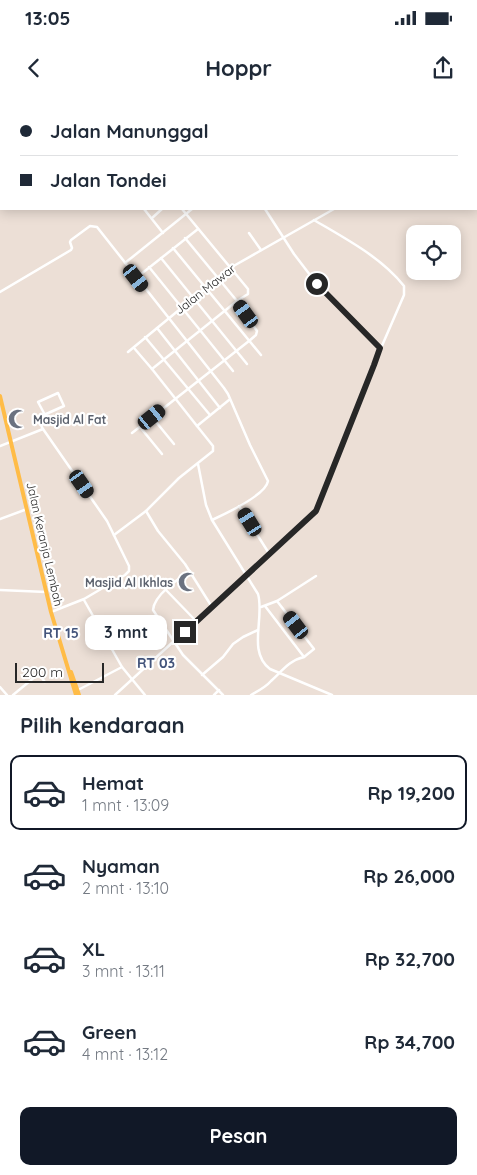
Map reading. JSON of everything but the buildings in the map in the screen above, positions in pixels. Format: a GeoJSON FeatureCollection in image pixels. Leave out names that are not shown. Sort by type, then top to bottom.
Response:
{"type":"FeatureCollection","features":[{"type":"Feature","properties":{"kind":"main road","name":"Jalan Keranja Lembah"},"geometry":{"type":"LineString","coordinates":[[0,396],[51,612],[78,695]]}},
{"type":"Feature","properties":{"kind":"main road"},"geometry":{"type":"LineString","coordinates":[[69,668],[78,690],[78,695]]}},
{"type":"Feature","properties":{"kind":"street"},"geometry":{"type":"LineString","coordinates":[[145,210],[163,233]]}},
{"type":"Feature","properties":{"kind":"street"},"geometry":{"type":"LineString","coordinates":[[152,218],[161,210]]}},
{"type":"Feature","properties":{"kind":"street"},"geometry":{"type":"LineString","coordinates":[[152,370],[249,292],[183,210]]}},
{"type":"Feature","properties":{"kind":"street"},"geometry":{"type":"LineString","coordinates":[[124,263],[191,210]]}},
{"type":"Feature","properties":{"kind":"street"},"geometry":{"type":"LineString","coordinates":[[266,210],[294,254],[323,292],[380,348]]}},
{"type":"Feature","properties":{"kind":"street","name":"Jalan Mawar"},"geometry":{"type":"LineString","coordinates":[[128,352],[230,268],[329,210]]}},
{"type":"Feature","properties":{"kind":"street"},"geometry":{"type":"LineString","coordinates":[[113,695],[270,555],[317,510],[380,348],[399,310],[404,295],[404,286],[368,253],[314,220]]}},
{"type":"Feature","properties":{"kind":"street"},"geometry":{"type":"LineString","coordinates":[[0,292],[71,250],[71,240],[92,226],[97,227],[228,394],[268,482],[266,488],[239,506],[212,520]]}},
{"type":"Feature","properties":{"kind":"street"},"geometry":{"type":"LineString","coordinates":[[136,278],[198,229]]}},
{"type":"Feature","properties":{"kind":"street"},"geometry":{"type":"LineString","coordinates":[[249,233],[261,250]]}},
{"type":"Feature","properties":{"kind":"street"},"geometry":{"type":"LineString","coordinates":[[132,433],[256,335],[256,328],[237,301],[185,238]]}},
{"type":"Feature","properties":{"kind":"street"},"geometry":{"type":"LineString","coordinates":[[173,248],[260,355]]}},
{"type":"Feature","properties":{"kind":"street"},"geometry":{"type":"LineString","coordinates":[[161,258],[247,364]]}},
{"type":"Feature","properties":{"kind":"street"},"geometry":{"type":"LineString","coordinates":[[149,267],[233,372]]}},
{"type":"Feature","properties":{"kind":"street"},"geometry":{"type":"LineString","coordinates":[[157,328],[220,408]]}},
{"type":"Feature","properties":{"kind":"street"},"geometry":{"type":"LineString","coordinates":[[145,337],[210,416]]}},
{"type":"Feature","properties":{"kind":"street"},"geometry":{"type":"LineString","coordinates":[[114,535],[146,511],[179,478],[198,464],[214,448],[134,347]]}},
{"type":"Feature","properties":{"kind":"street"},"geometry":{"type":"LineString","coordinates":[[45,416],[38,402],[58,393],[64,406],[45,416],[38,418],[43,429],[97,505],[129,566],[129,571],[84,599],[51,612]]}},
{"type":"Feature","properties":{"kind":"street"},"geometry":{"type":"LineString","coordinates":[[197,426],[229,399]]}},
{"type":"Feature","properties":{"kind":"street"},"geometry":{"type":"LineString","coordinates":[[152,417],[174,444]]}},
{"type":"Feature","properties":{"kind":"street"},"geometry":{"type":"LineString","coordinates":[[140,427],[162,454]]}},
{"type":"Feature","properties":{"kind":"street"},"geometry":{"type":"LineString","coordinates":[[0,446],[43,429]]}},
{"type":"Feature","properties":{"kind":"street"},"geometry":{"type":"LineString","coordinates":[[198,464],[206,505],[212,520],[258,594],[261,607],[258,630],[259,653],[262,661],[270,669],[332,695]]}},
{"type":"Feature","properties":{"kind":"street"},"geometry":{"type":"LineString","coordinates":[[239,506],[270,555]]}},
{"type":"Feature","properties":{"kind":"street"},"geometry":{"type":"LineString","coordinates":[[0,519],[26,510]]}},
{"type":"Feature","properties":{"kind":"street"},"geometry":{"type":"LineString","coordinates":[[146,511],[158,531],[190,571],[212,607]]}},
{"type":"Feature","properties":{"kind":"street"},"geometry":{"type":"LineString","coordinates":[[190,571],[166,590],[153,608],[183,655],[223,695]]}},
{"type":"Feature","properties":{"kind":"street"},"geometry":{"type":"LineString","coordinates":[[261,607],[277,601],[316,576]]}},
{"type":"Feature","properties":{"kind":"street"},"geometry":{"type":"LineString","coordinates":[[0,590],[46,592]]}},
{"type":"Feature","properties":{"kind":"street"},"geometry":{"type":"LineString","coordinates":[[166,590],[196,621]]}},
{"type":"Feature","properties":{"kind":"street"},"geometry":{"type":"LineString","coordinates":[[84,599],[122,667],[145,695]]}},
{"type":"Feature","properties":{"kind":"street"},"geometry":{"type":"LineString","coordinates":[[251,695],[270,682],[296,659],[304,657],[314,649],[277,601]]}},
{"type":"Feature","properties":{"kind":"street"},"geometry":{"type":"LineString","coordinates":[[265,606],[304,657]]}},
{"type":"Feature","properties":{"kind":"street"},"geometry":{"type":"LineString","coordinates":[[202,675],[223,657],[233,644],[258,630]]}},
{"type":"Feature","properties":{"kind":"street"},"geometry":{"type":"LineString","coordinates":[[78,690],[122,667]]}},
{"type":"Feature","properties":{"kind":"street"},"geometry":{"type":"LineString","coordinates":[[13,695],[36,676],[41,677],[45,682]]}},
{"type":"Feature","properties":{"kind":"street"},"geometry":{"type":"LineString","coordinates":[[0,687],[7,695]]}},
{"type":"Feature","properties":{"kind":"street"},"geometry":{"type":"LineString","coordinates":[[214,695],[219,690]]}},
{"type":"Feature","properties":{"kind":"place","name":"Masjid Al Fat"},"geometry":{"type":"Point","coordinates":[18,419]}},
{"type":"Feature","properties":{"kind":"place","name":"Masjid Al Ikhlas"},"geometry":{"type":"Point","coordinates":[188,582]}},
{"type":"Feature","properties":{"kind":"district","name":"RT 15"},"geometry":{"type":"Point","coordinates":[61,633]}},
{"type":"Feature","properties":{"kind":"district","name":"RT 03"},"geometry":{"type":"Point","coordinates":[156,663]}},
{"type":"Feature","properties":{"kind":"route"},"geometry":{"type":"LineString","coordinates":[[185,632],[316,511],[374,365],[380,348],[317,284]]}}]}
